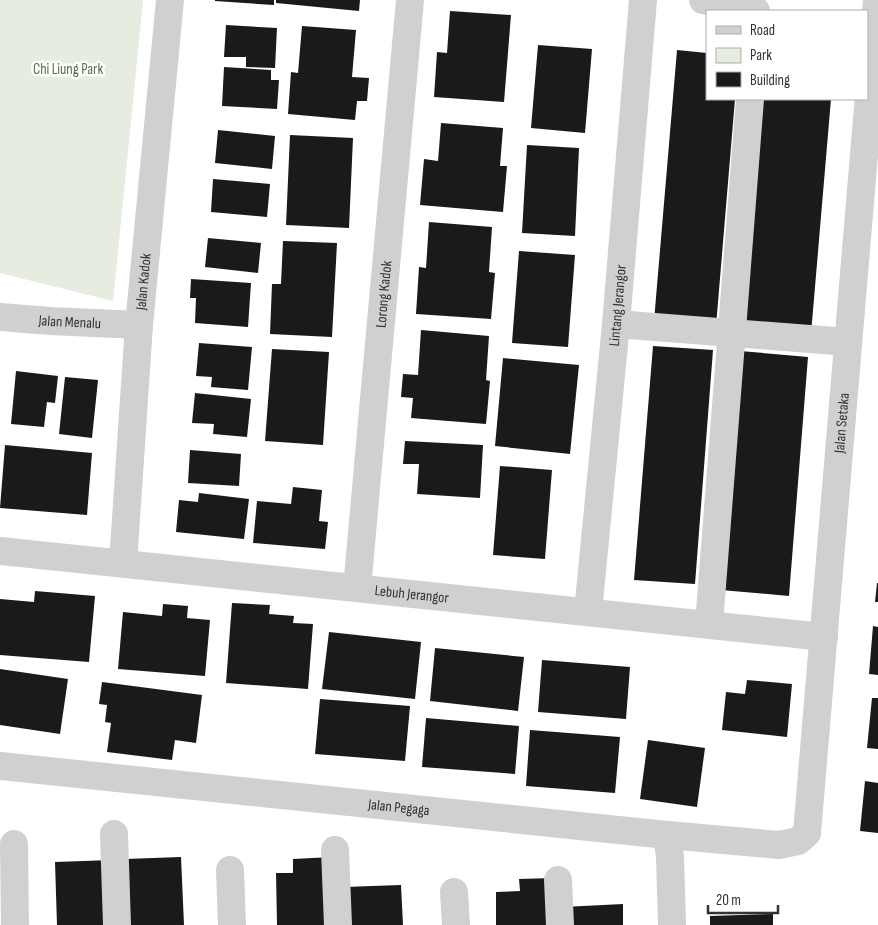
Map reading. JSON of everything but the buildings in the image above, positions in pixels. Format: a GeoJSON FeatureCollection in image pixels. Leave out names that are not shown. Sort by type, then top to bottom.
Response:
{"type":"FeatureCollection","features":[{"type":"Feature","properties":{"kind":"street","name":"Jalan Kadok"},"geometry":{"type":"LineString","coordinates":[[124,563],[139,325],[170,0]]}},
{"type":"Feature","properties":{"kind":"street","name":"Lorong Kadok"},"geometry":{"type":"LineString","coordinates":[[357,588],[410,0]]}},
{"type":"Feature","properties":{"kind":"street","name":"Lintang Jerangor"},"geometry":{"type":"LineString","coordinates":[[588,612],[616,324],[643,0]]}},
{"type":"Feature","properties":{"kind":"street"},"geometry":{"type":"LineString","coordinates":[[702,0],[751,10]]}},
{"type":"Feature","properties":{"kind":"street","name":"Jalan Setaka"},"geometry":{"type":"LineString","coordinates":[[868,82],[873,17]]}},
{"type":"Feature","properties":{"kind":"street"},"geometry":{"type":"LineString","coordinates":[[708,624],[750,100]]}},
{"type":"Feature","properties":{"kind":"street","name":"Jalan Setaka"},"geometry":{"type":"LineString","coordinates":[[798,841],[807,833],[867,100]]}},
{"type":"Feature","properties":{"kind":"street","name":"Jalan Menalu"},"geometry":{"type":"LineString","coordinates":[[0,317],[139,325]]}},
{"type":"Feature","properties":{"kind":"street"},"geometry":{"type":"LineString","coordinates":[[616,324],[848,342]]}},
{"type":"Feature","properties":{"kind":"street","name":"Lebuh Jerangor"},"geometry":{"type":"LineString","coordinates":[[0,551],[824,636]]}},
{"type":"Feature","properties":{"kind":"street","name":"Jalan Pegaga"},"geometry":{"type":"LineString","coordinates":[[0,766],[669,856],[779,845],[798,841]]}},
{"type":"Feature","properties":{"kind":"street"},"geometry":{"type":"LineString","coordinates":[[114,834],[117,925]]}},
{"type":"Feature","properties":{"kind":"street"},"geometry":{"type":"LineString","coordinates":[[14,844],[14,925]]}},
{"type":"Feature","properties":{"kind":"street"},"geometry":{"type":"LineString","coordinates":[[335,850],[338,925]]}},
{"type":"Feature","properties":{"kind":"street"},"geometry":{"type":"LineString","coordinates":[[669,856],[672,925]]}},
{"type":"Feature","properties":{"kind":"street"},"geometry":{"type":"LineString","coordinates":[[230,870],[232,925]]}},
{"type":"Feature","properties":{"kind":"street"},"geometry":{"type":"LineString","coordinates":[[558,880],[560,925]]}},
{"type":"Feature","properties":{"kind":"street"},"geometry":{"type":"LineString","coordinates":[[454,892],[456,925]]}},
{"type":"Feature","properties":{"kind":"green space","name":"Chi Liung Park"},"geometry":{"type":"Polygon","coordinates":[[[0,0],[143,0],[113,301],[0,273],[0,0]]]}}]}
